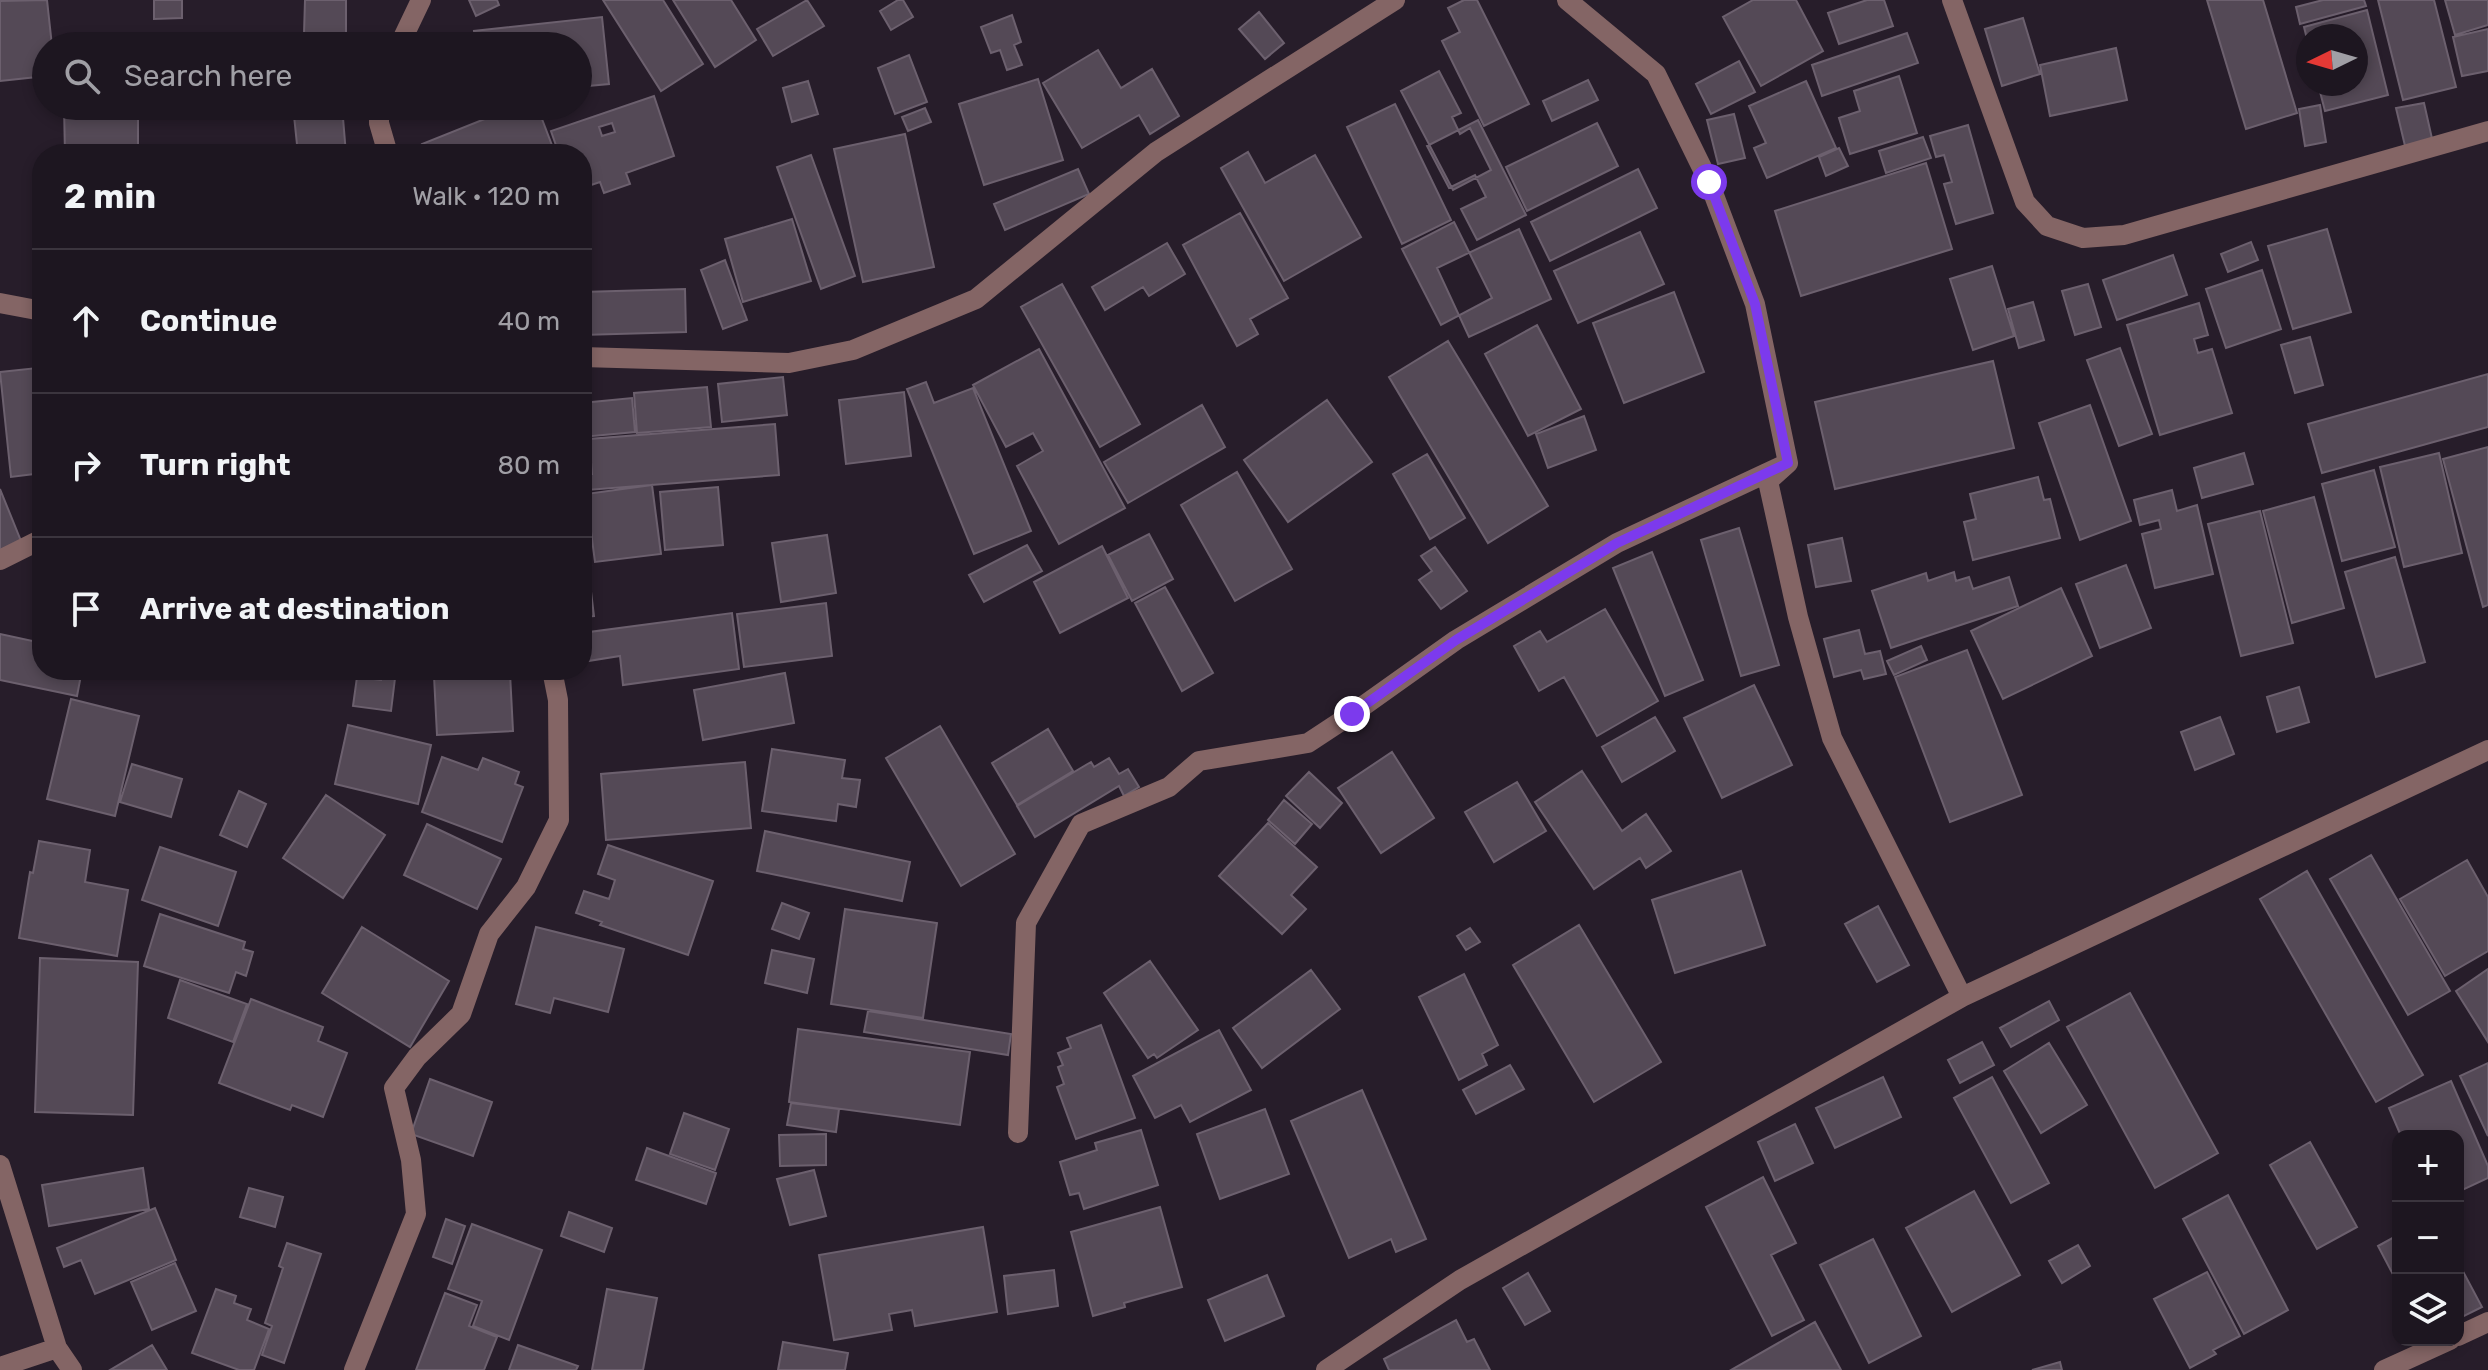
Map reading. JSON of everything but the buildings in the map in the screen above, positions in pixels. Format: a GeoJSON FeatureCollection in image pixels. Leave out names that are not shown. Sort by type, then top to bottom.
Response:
{"type":"FeatureCollection","features":[{"type":"Feature","properties":{"kind":"street"},"geometry":{"type":"LineString","coordinates":[[406,32],[421,0]]}},
{"type":"Feature","properties":{"kind":"street"},"geometry":{"type":"LineString","coordinates":[[592,357],[789,363],[853,350],[976,299],[1156,152],[1395,0]]}},
{"type":"Feature","properties":{"kind":"street"},"geometry":{"type":"LineString","coordinates":[[1567,0],[1656,74],[1709,182],[1755,304],[1788,463]]}},
{"type":"Feature","properties":{"kind":"street"},"geometry":{"type":"LineString","coordinates":[[1952,0],[2025,202],[2047,226],[2083,238],[2124,235],[2488,131]]}},
{"type":"Feature","properties":{"kind":"street"},"geometry":{"type":"LineString","coordinates":[[379,120],[385,144]]}},
{"type":"Feature","properties":{"kind":"street"},"geometry":{"type":"LineString","coordinates":[[0,303],[32,309]]}},
{"type":"Feature","properties":{"kind":"street"},"geometry":{"type":"LineString","coordinates":[[1788,463],[1768,481],[1798,617],[1832,738],[1962,997]]}},
{"type":"Feature","properties":{"kind":"street"},"geometry":{"type":"LineString","coordinates":[[1018,1133],[1026,923],[1081,824],[1169,787],[1199,761],[1308,743],[1456,640],[1617,543],[1788,463]]}},
{"type":"Feature","properties":{"kind":"street"},"geometry":{"type":"LineString","coordinates":[[0,560],[32,544]]}},
{"type":"Feature","properties":{"kind":"street"},"geometry":{"type":"LineString","coordinates":[[354,1370],[416,1214],[411,1160],[394,1088],[417,1057],[461,1014],[489,934],[526,887],[559,820],[558,700],[554,680]]}},
{"type":"Feature","properties":{"kind":"street"},"geometry":{"type":"LineString","coordinates":[[1326,1370],[1460,1280],[1962,997],[2488,750]]}},
{"type":"Feature","properties":{"kind":"street"},"geometry":{"type":"LineString","coordinates":[[0,1165],[57,1348],[72,1370]]}},
{"type":"Feature","properties":{"kind":"street"},"geometry":{"type":"LineString","coordinates":[[2464,1333],[2488,1322]]}},
{"type":"Feature","properties":{"kind":"street"},"geometry":{"type":"LineString","coordinates":[[2384,1370],[2437,1346]]}},
{"type":"Feature","properties":{"kind":"street"},"geometry":{"type":"LineString","coordinates":[[0,1367],[57,1348]]}},
{"type":"Feature","properties":{"kind":"route"},"geometry":{"type":"LineString","coordinates":[[1352,714],[1456,640],[1617,543],[1788,463],[1755,304],[1709,182]]}}]}
